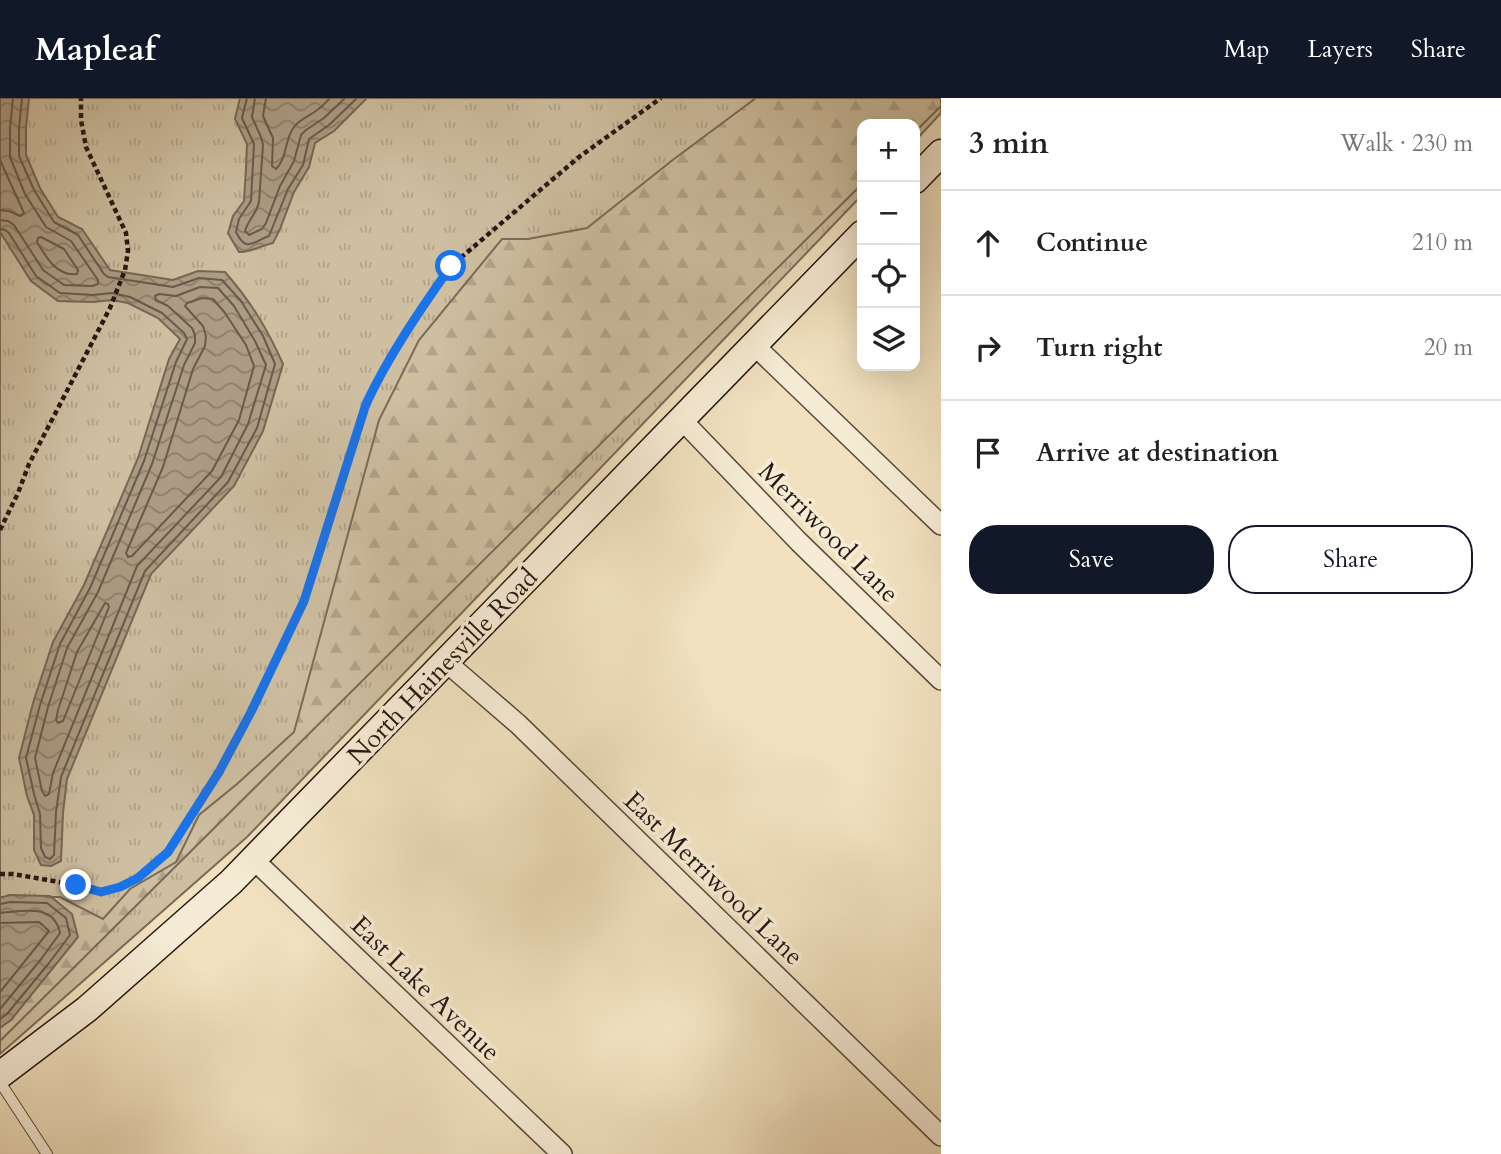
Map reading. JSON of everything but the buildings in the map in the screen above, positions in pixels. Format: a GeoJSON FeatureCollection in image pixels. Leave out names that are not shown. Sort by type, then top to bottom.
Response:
{"type":"FeatureCollection","features":[{"type":"Feature","properties":{"kind":"main road"},"geometry":{"type":"LineString","coordinates":[[920,175],[941,153]]}},
{"type":"Feature","properties":{"kind":"main road","name":"North Hainesville Road"},"geometry":{"type":"LineString","coordinates":[[0,1075],[87,1009],[231,882],[857,239]]}},
{"type":"Feature","properties":{"kind":"street"},"geometry":{"type":"LineString","coordinates":[[754,345],[941,524]]}},
{"type":"Feature","properties":{"kind":"street","name":"Merriwood Lane"},"geometry":{"type":"LineString","coordinates":[[682,420],[799,542],[941,680]]}},
{"type":"Feature","properties":{"kind":"street","name":"East Merriwood Lane"},"geometry":{"type":"LineString","coordinates":[[446,662],[518,724],[941,1136]]}},
{"type":"Feature","properties":{"kind":"street","name":"East Lake Avenue"},"geometry":{"type":"LineString","coordinates":[[253,859],[562,1154]]}},
{"type":"Feature","properties":{"kind":"lane"},"geometry":{"type":"LineString","coordinates":[[0,1082],[47,1154]]}},
{"type":"Feature","properties":{"kind":"path"},"geometry":{"type":"LineString","coordinates":[[0,530],[29,464],[110,307],[125,270],[128,251],[126,233],[86,147],[81,120],[81,98]]}},
{"type":"Feature","properties":{"kind":"path"},"geometry":{"type":"LineString","coordinates":[[0,874],[76,885],[101,892],[138,878],[168,852],[219,772],[304,601],[366,404],[377,380],[423,304],[451,266],[579,156],[661,98]]}},
{"type":"Feature","properties":{"kind":"green space"},"geometry":{"type":"Polygon","coordinates":[[[0,98],[941,98],[941,113],[920,136],[920,119],[857,119],[857,200],[247,837],[0,1054],[0,98]]]}},
{"type":"Feature","properties":{"kind":"green space"},"geometry":{"type":"Polygon","coordinates":[[[756,98],[941,98],[941,106],[920,127],[920,119],[857,119],[857,189],[0,1041],[0,897],[60,897],[103,919],[130,889],[176,862],[199,815],[294,732],[379,420],[419,340],[502,239],[528,239],[587,228],[756,98]]]}},
{"type":"Feature","properties":{"kind":"water"},"geometry":{"type":"Polygon","coordinates":[[[0,98],[29,98],[26,155],[40,188],[58,217],[82,229],[110,270],[173,280],[198,271],[225,272],[258,316],[283,364],[263,431],[234,486],[151,574],[67,779],[61,861],[51,866],[41,865],[34,850],[34,815],[19,758],[53,642],[84,585],[138,458],[169,359],[180,339],[158,318],[128,303],[112,300],[58,301],[31,281],[0,232],[0,98]]]}},
{"type":"Feature","properties":{"kind":"water"},"geometry":{"type":"Polygon","coordinates":[[[240,98],[367,98],[334,131],[315,143],[309,167],[294,192],[273,243],[239,252],[228,233],[233,216],[244,201],[247,144],[235,119],[240,98]]]}},
{"type":"Feature","properties":{"kind":"water"},"geometry":{"type":"Polygon","coordinates":[[[9,895],[50,896],[72,914],[78,937],[11,1020],[0,1028],[0,898],[9,895]]]}},
{"type":"Feature","properties":{"kind":"route"},"geometry":{"type":"LineString","coordinates":[[76,885],[101,892],[138,878],[168,852],[219,772],[304,601],[366,404],[377,380],[423,304],[451,266]]}}]}
